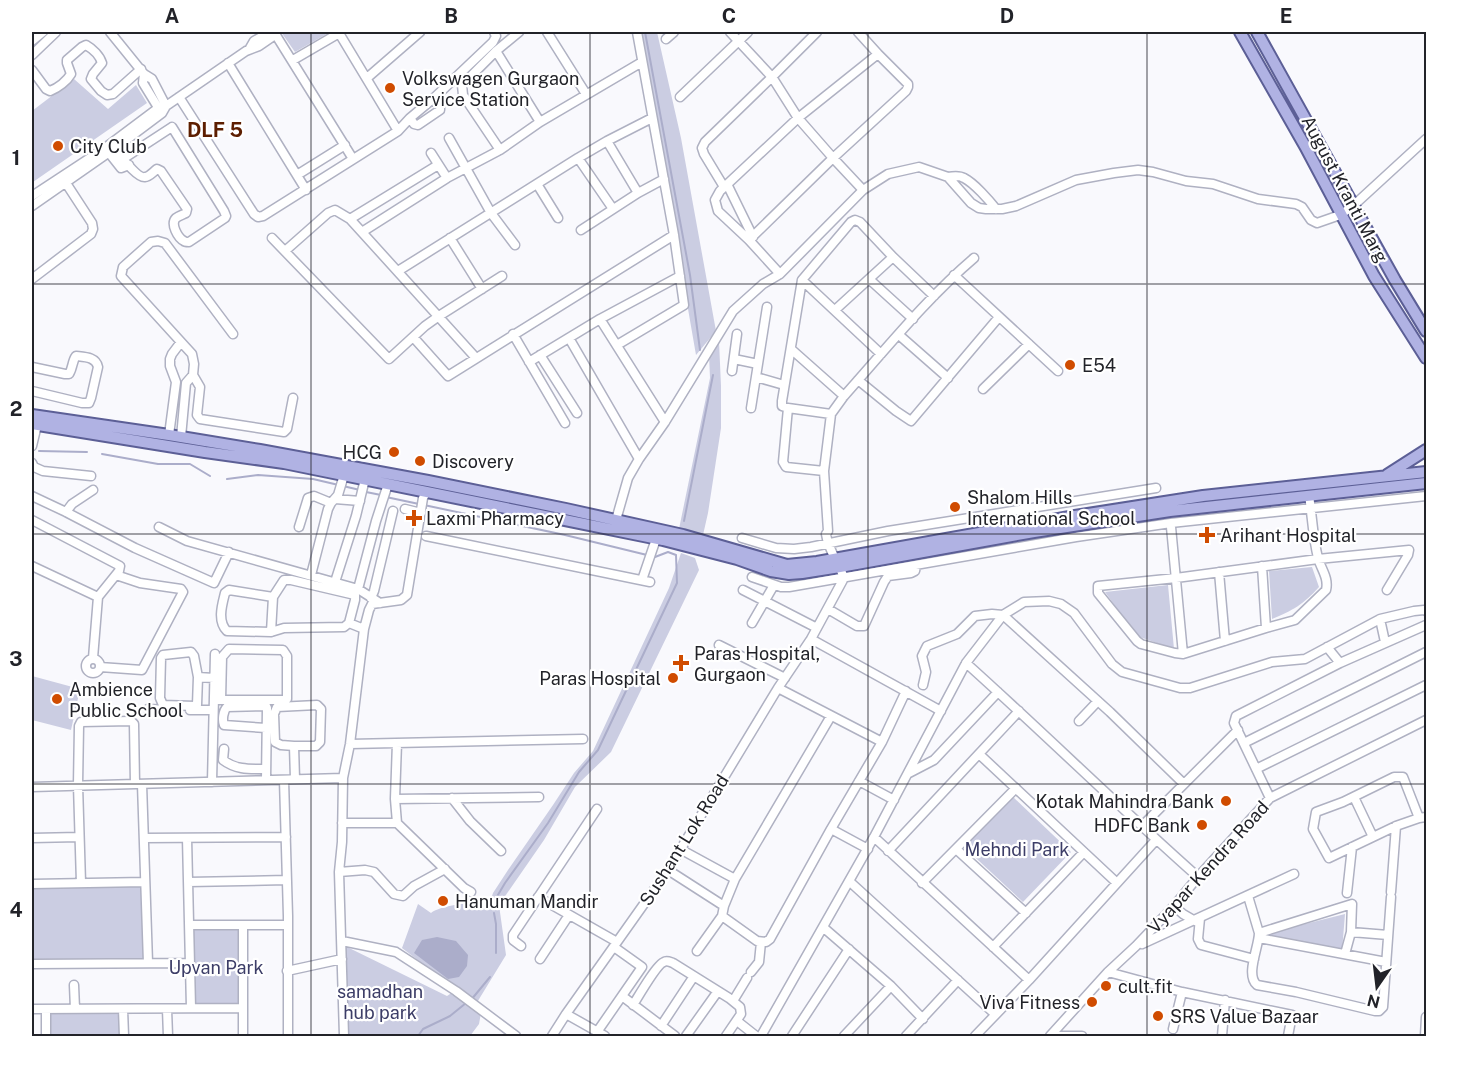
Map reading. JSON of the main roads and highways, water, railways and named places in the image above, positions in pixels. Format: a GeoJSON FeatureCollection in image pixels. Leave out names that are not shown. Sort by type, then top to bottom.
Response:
{"type":"FeatureCollection","features":[{"type":"Feature","properties":{"kind":"main road","name":"August Kranti Marg"},"geometry":{"type":"LineString","coordinates":[[1240,32],[1305,146],[1374,276],[1426,358]]}},
{"type":"Feature","properties":{"kind":"main road","name":"August Kranti Marg"},"geometry":{"type":"LineString","coordinates":[[1257,32],[1353,206],[1426,331]]}},
{"type":"Feature","properties":{"kind":"main road"},"geometry":{"type":"LineString","coordinates":[[33,421],[169,435],[411,478],[683,535],[787,565],[838,563],[1170,511],[1426,483]]}},
{"type":"Feature","properties":{"kind":"main road"},"geometry":{"type":"LineString","coordinates":[[33,421],[205,452],[284,463],[343,479],[362,490],[387,488],[656,539],[789,574],[1086,514],[1203,496],[1426,472]]}},
{"type":"Feature","properties":{"kind":"main road"},"geometry":{"type":"LineString","coordinates":[[1382,478],[1426,450]]}},
{"type":"Feature","properties":{"kind":"waterway"},"geometry":{"type":"LineString","coordinates":[[645,32],[690,275],[700,350]]}},
{"type":"Feature","properties":{"kind":"waterway"},"geometry":{"type":"LineString","coordinates":[[684,521],[713,375]]}},
{"type":"Feature","properties":{"kind":"waterway"},"geometry":{"type":"LineString","coordinates":[[39,451],[87,452]]}},
{"type":"Feature","properties":{"kind":"waterway"},"geometry":{"type":"LineString","coordinates":[[102,454],[158,464],[190,464],[210,476]]}},
{"type":"Feature","properties":{"kind":"waterway"},"geometry":{"type":"LineString","coordinates":[[227,479],[258,475],[313,479],[360,490]]}},
{"type":"Feature","properties":{"kind":"waterway"},"geometry":{"type":"LineString","coordinates":[[366,492],[381,495]]}},
{"type":"Feature","properties":{"kind":"waterway"},"geometry":{"type":"LineString","coordinates":[[386,497],[419,504]]}},
{"type":"Feature","properties":{"kind":"waterway"},"geometry":{"type":"LineString","coordinates":[[424,505],[647,555]]}},
{"type":"Feature","properties":{"kind":"waterway"},"geometry":{"type":"LineString","coordinates":[[492,905],[548,823],[579,772],[598,750],[677,583],[676,555],[668,552],[652,557]]}},
{"type":"Feature","properties":{"kind":"waterway"},"geometry":{"type":"LineString","coordinates":[[494,913],[496,953]]}},
{"type":"Feature","properties":{"kind":"waterway"},"geometry":{"type":"LineString","coordinates":[[471,1000],[490,977]]}},
{"type":"Feature","properties":{"kind":"waterway"},"geometry":{"type":"LineString","coordinates":[[418,1036],[423,1029],[450,1016],[466,1003]]}},
{"type":"Feature","properties":{"kind":"place","name":"Volkswagen Gurgaon Service Station"},"geometry":{"type":"Point","coordinates":[390,88]}},
{"type":"Feature","properties":{"kind":"place","name":"City Club"},"geometry":{"type":"Point","coordinates":[58,146]}},
{"type":"Feature","properties":{"kind":"place","name":"E54"},"geometry":{"type":"Point","coordinates":[1070,365]}},
{"type":"Feature","properties":{"kind":"place","name":"HCG"},"geometry":{"type":"Point","coordinates":[394,452]}},
{"type":"Feature","properties":{"kind":"place","name":"Discovery"},"geometry":{"type":"Point","coordinates":[420,461]}},
{"type":"Feature","properties":{"kind":"place","name":"Shalom Hills International School"},"geometry":{"type":"Point","coordinates":[955,507]}},
{"type":"Feature","properties":{"kind":"place","name":"Laxmi Pharmacy"},"geometry":{"type":"Point","coordinates":[414,518]}},
{"type":"Feature","properties":{"kind":"place","name":"Arihant Hospital"},"geometry":{"type":"Point","coordinates":[1207,535]}},
{"type":"Feature","properties":{"kind":"place","name":"Paras Hospital, Gurgaon"},"geometry":{"type":"Point","coordinates":[681,663]}},
{"type":"Feature","properties":{"kind":"place","name":"Paras Hospital"},"geometry":{"type":"Point","coordinates":[673,678]}},
{"type":"Feature","properties":{"kind":"place","name":"Ambience Public School"},"geometry":{"type":"Point","coordinates":[57,699]}},
{"type":"Feature","properties":{"kind":"place","name":"Kotak Mahindra Bank"},"geometry":{"type":"Point","coordinates":[1226,801]}},
{"type":"Feature","properties":{"kind":"place","name":"HDFC Bank"},"geometry":{"type":"Point","coordinates":[1202,825]}},
{"type":"Feature","properties":{"kind":"place","name":"Hanuman Mandir"},"geometry":{"type":"Point","coordinates":[443,901]}},
{"type":"Feature","properties":{"kind":"place","name":"cult.fit"},"geometry":{"type":"Point","coordinates":[1106,986]}},
{"type":"Feature","properties":{"kind":"place","name":"Viva Fitness"},"geometry":{"type":"Point","coordinates":[1092,1002]}},
{"type":"Feature","properties":{"kind":"place","name":"SRS Value Bazaar"},"geometry":{"type":"Point","coordinates":[1158,1016]}},
{"type":"Feature","properties":{"kind":"district","name":"DLF 5"},"geometry":{"type":"Point","coordinates":[215,130]}},
{"type":"Feature","properties":{"kind":"park label","name":"Mehndi Park"},"geometry":{"type":"Point","coordinates":[1017,849]}},
{"type":"Feature","properties":{"kind":"park label","name":"Upvan Park"},"geometry":{"type":"Point","coordinates":[216,967]}},
{"type":"Feature","properties":{"kind":"park label","name":"samadhan hub park"},"geometry":{"type":"Point","coordinates":[380,1001]}}]}
